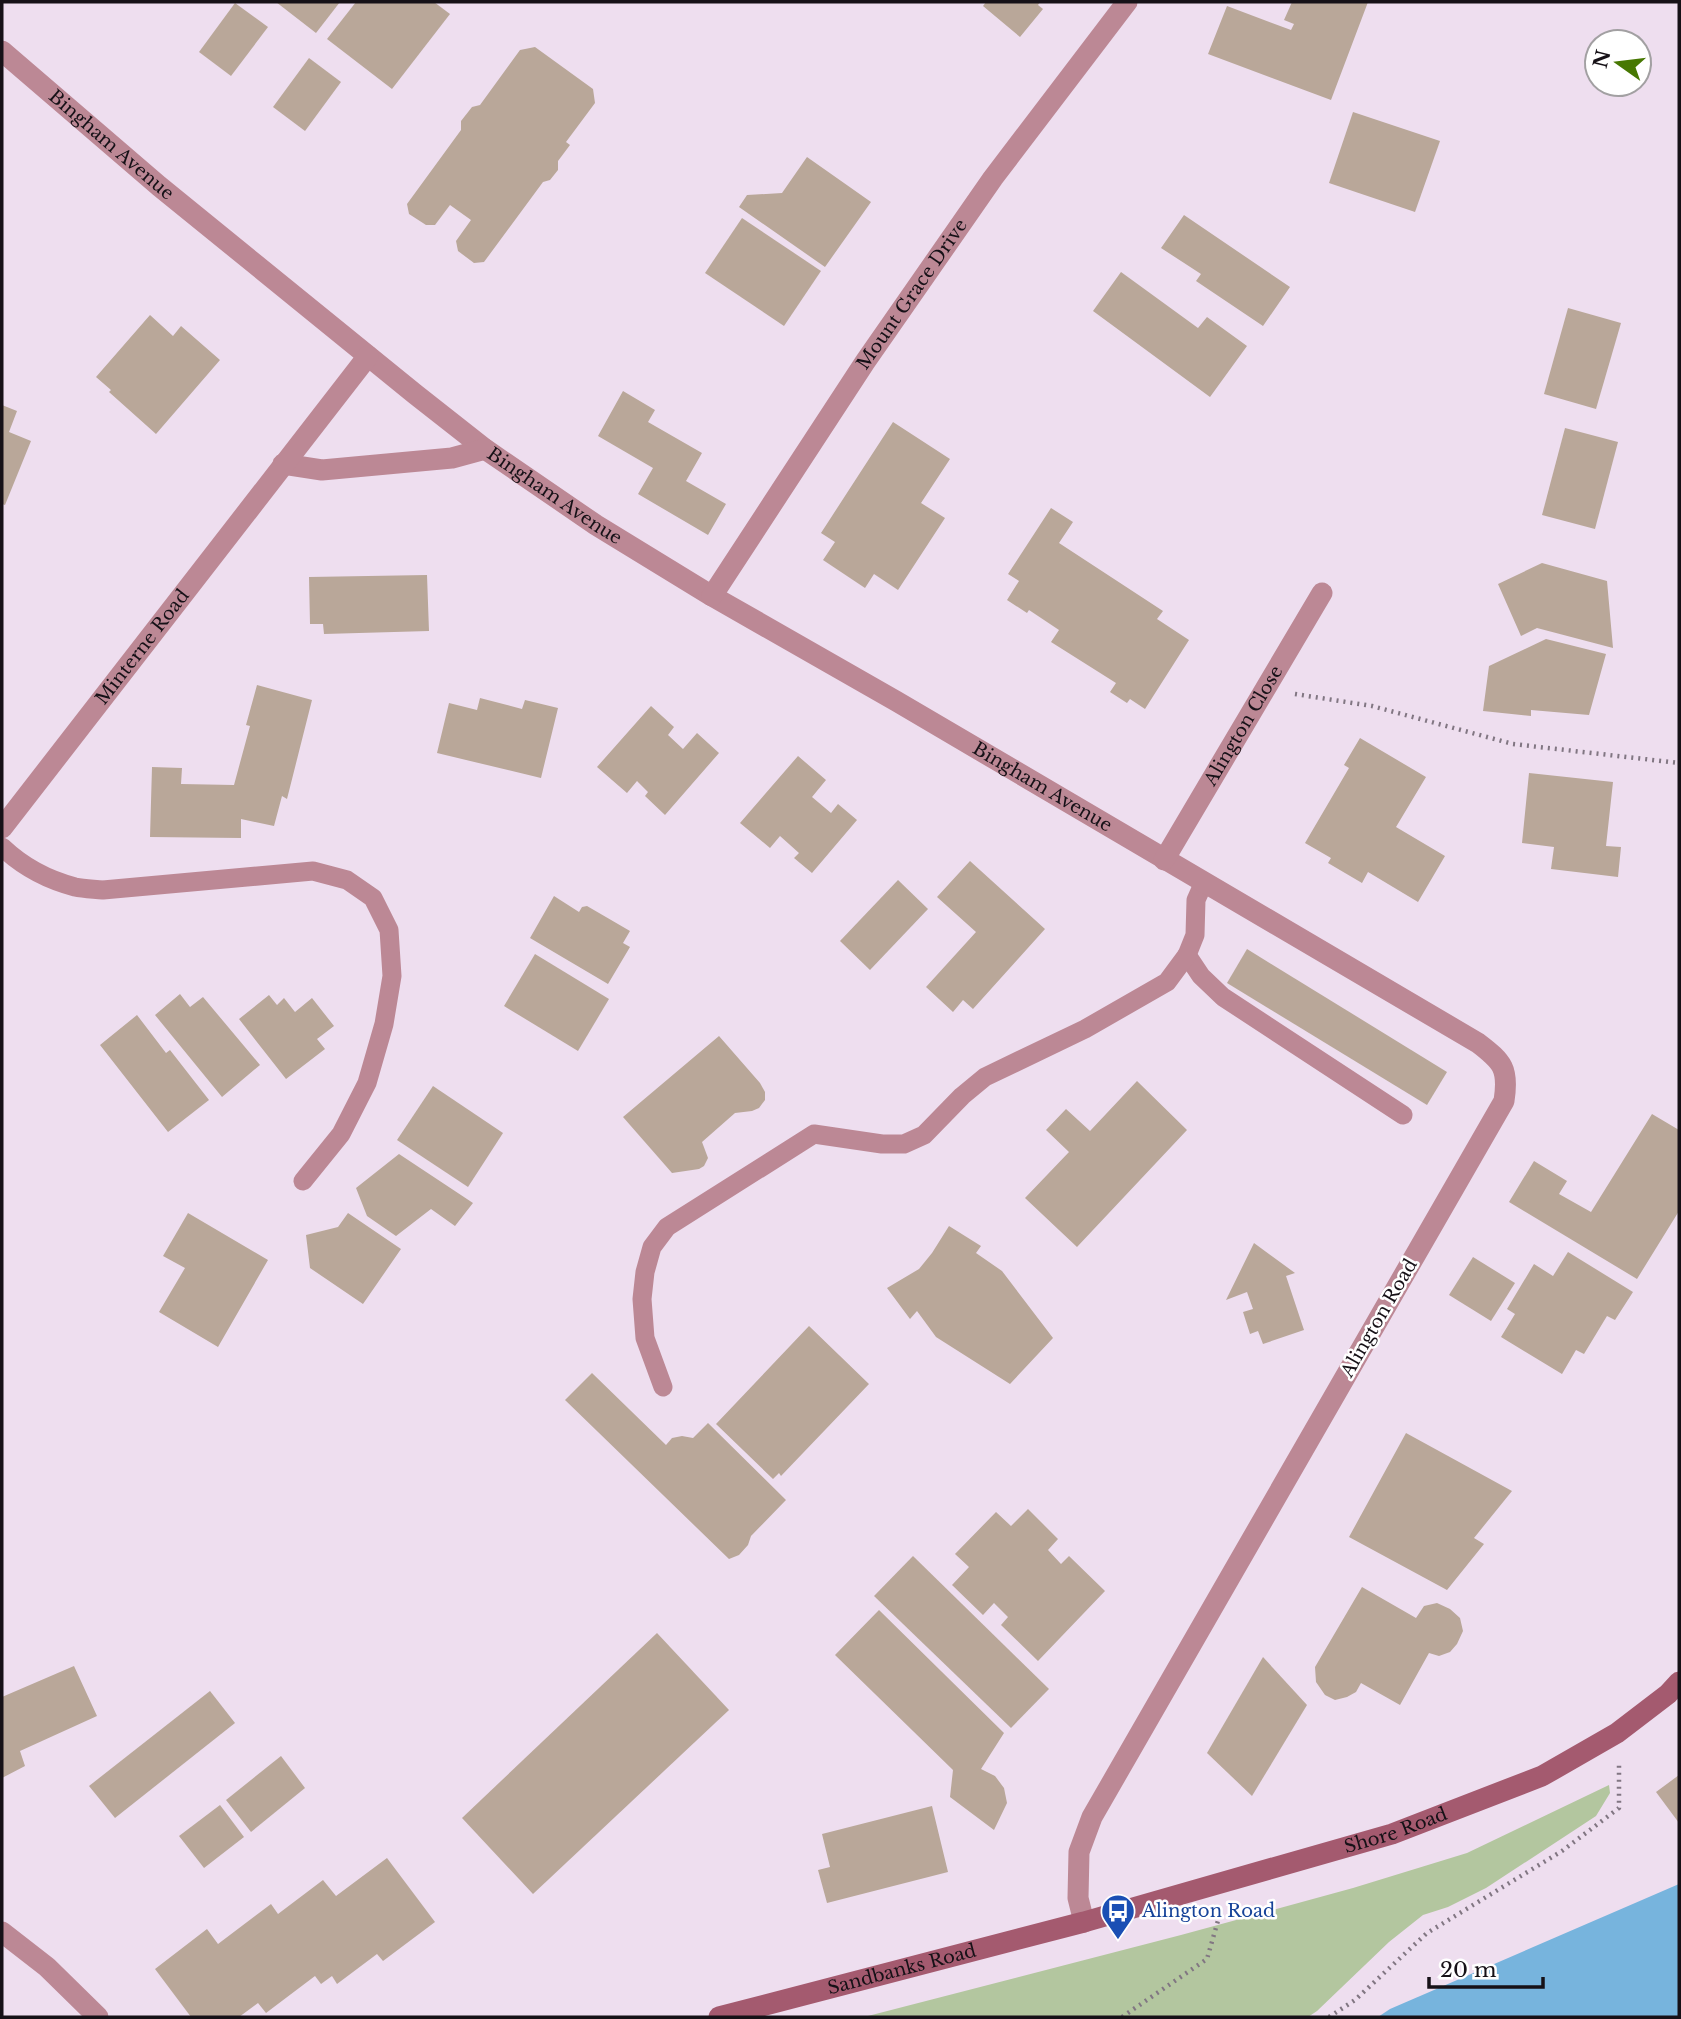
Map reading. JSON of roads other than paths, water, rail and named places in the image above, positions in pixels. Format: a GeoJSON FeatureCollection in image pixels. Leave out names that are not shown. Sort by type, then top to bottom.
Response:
{"type":"FeatureCollection","features":[{"type":"Feature","properties":{"kind":"main road","name":"Shore Road"},"geometry":{"type":"LineString","coordinates":[[1084,1922],[1392,1835],[1542,1776],[1618,1733],[1668,1694],[1679,1682]]}},
{"type":"Feature","properties":{"kind":"main road","name":"Sandbanks Road"},"geometry":{"type":"LineString","coordinates":[[719,2017],[1084,1922]]}},
{"type":"Feature","properties":{"kind":"street","name":"Mount Grace Drive"},"geometry":{"type":"LineString","coordinates":[[712,596],[865,362],[993,177],[1127,2]]}},
{"type":"Feature","properties":{"kind":"street","name":"Bingham Avenue"},"geometry":{"type":"LineString","coordinates":[[2,51],[159,187],[485,449],[596,525],[712,596],[896,701],[1164,860]]}},
{"type":"Feature","properties":{"kind":"street","name":"Minterne Road"},"geometry":{"type":"LineString","coordinates":[[2,828],[368,356]]}},
{"type":"Feature","properties":{"kind":"street"},"geometry":{"type":"LineString","coordinates":[[283,464],[322,470],[452,458],[485,449]]}},
{"type":"Feature","properties":{"kind":"street","name":"Alington Close"},"geometry":{"type":"LineString","coordinates":[[1164,860],[1322,593]]}},
{"type":"Feature","properties":{"kind":"street","name":"Alington Road"},"geometry":{"type":"LineString","coordinates":[[1084,1922],[1078,1898],[1079,1852],[1092,1817],[1498,1113],[1504,1101],[1507,1083],[1497,1057],[1478,1043],[1164,860]]}},
{"type":"Feature","properties":{"kind":"street"},"geometry":{"type":"LineString","coordinates":[[2,1932],[47,1967],[98,2017]]}},
{"type":"Feature","properties":{"kind":"lane"},"geometry":{"type":"LineString","coordinates":[[2,847],[30,869],[75,887],[103,890],[313,872],[346,880],[373,898],[389,930],[392,976],[384,1024],[367,1083],[341,1134],[303,1181]]}},
{"type":"Feature","properties":{"kind":"lane"},"geometry":{"type":"LineString","coordinates":[[663,1387],[645,1338],[642,1299],[645,1272],[652,1247],[667,1227],[814,1134],[904,1144],[924,1135],[985,1077],[1085,1029],[1167,982],[1187,955],[1195,935],[1196,900],[1204,882]]}},
{"type":"Feature","properties":{"kind":"lane"},"geometry":{"type":"LineString","coordinates":[[1187,955],[1201,976],[1223,997],[1403,1115]]}},
{"type":"Feature","properties":{"kind":"water"},"geometry":{"type":"Polygon","coordinates":[[[1679,1884],[1679,2017],[1378,2017],[1390,2009],[1679,1884]]]}},
{"type":"Feature","properties":{"kind":"place","name":"Alington Road"},"geometry":{"type":"Point","coordinates":[1118,1941]}}]}
